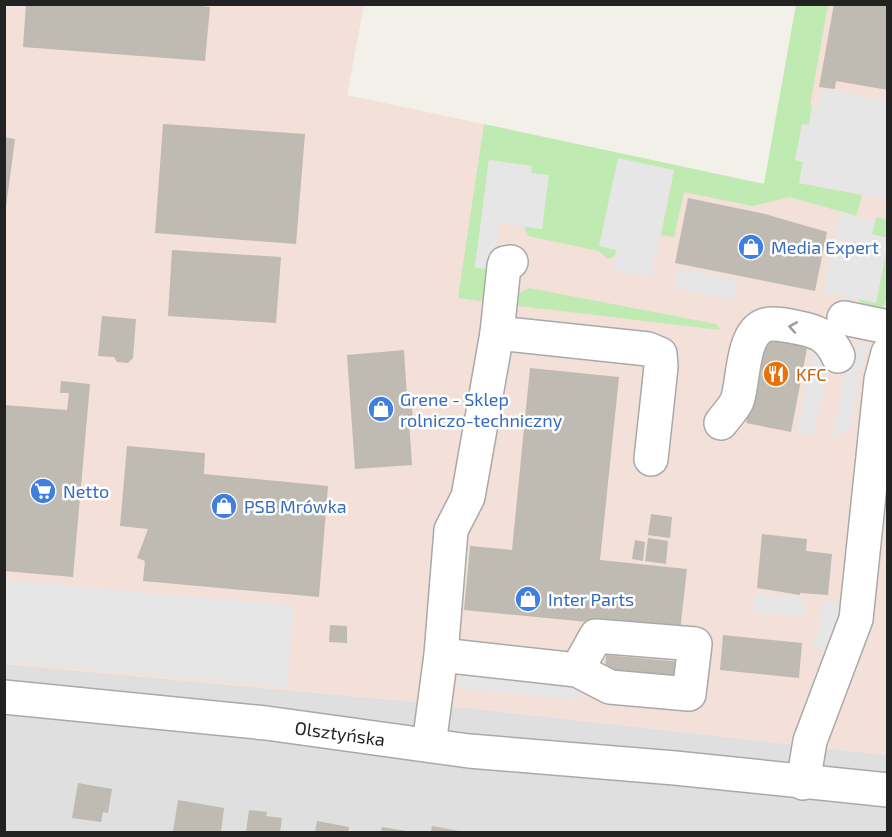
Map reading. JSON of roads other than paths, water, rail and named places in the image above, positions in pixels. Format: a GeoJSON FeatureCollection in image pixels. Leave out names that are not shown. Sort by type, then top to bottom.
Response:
{"type":"FeatureCollection","features":[{"type":"Feature","properties":{"kind":"street"},"geometry":{"type":"LineString","coordinates":[[429,745],[441,655],[451,530],[468,496],[497,333],[504,265],[511,262]]}},
{"type":"Feature","properties":{"kind":"street"},"geometry":{"type":"LineString","coordinates":[[844,318],[888,327]]}},
{"type":"Feature","properties":{"kind":"street"},"geometry":{"type":"LineString","coordinates":[[721,423],[737,399],[749,340],[755,331],[763,326],[772,324],[789,326],[820,333],[828,339],[838,357]]}},
{"type":"Feature","properties":{"kind":"street"},"geometry":{"type":"LineString","coordinates":[[497,333],[648,349],[660,354],[661,367],[651,459]]}},
{"type":"Feature","properties":{"kind":"street"},"geometry":{"type":"LineString","coordinates":[[803,783],[810,741],[856,619],[882,380],[888,353]]}},
{"type":"Feature","properties":{"kind":"street"},"geometry":{"type":"LineString","coordinates":[[441,655],[577,670]]}},
{"type":"Feature","properties":{"kind":"street","name":"Olsztyńska"},"geometry":{"type":"LineString","coordinates":[[4,697],[266,723],[469,751],[675,768],[888,790]]}},
{"type":"Feature","properties":{"kind":"place","name":"Media Expert"},"geometry":{"type":"Point","coordinates":[751,247]}},
{"type":"Feature","properties":{"kind":"place","name":"KFC"},"geometry":{"type":"Point","coordinates":[776,374]}},
{"type":"Feature","properties":{"kind":"place","name":"Grene - Sklep rolniczo-techniczny"},"geometry":{"type":"Point","coordinates":[381,409]}},
{"type":"Feature","properties":{"kind":"place","name":"Netto"},"geometry":{"type":"Point","coordinates":[43,491]}},
{"type":"Feature","properties":{"kind":"place","name":"PSB Mrówka"},"geometry":{"type":"Point","coordinates":[224,506]}},
{"type":"Feature","properties":{"kind":"place","name":"Inter Parts"},"geometry":{"type":"Point","coordinates":[528,599]}}]}
